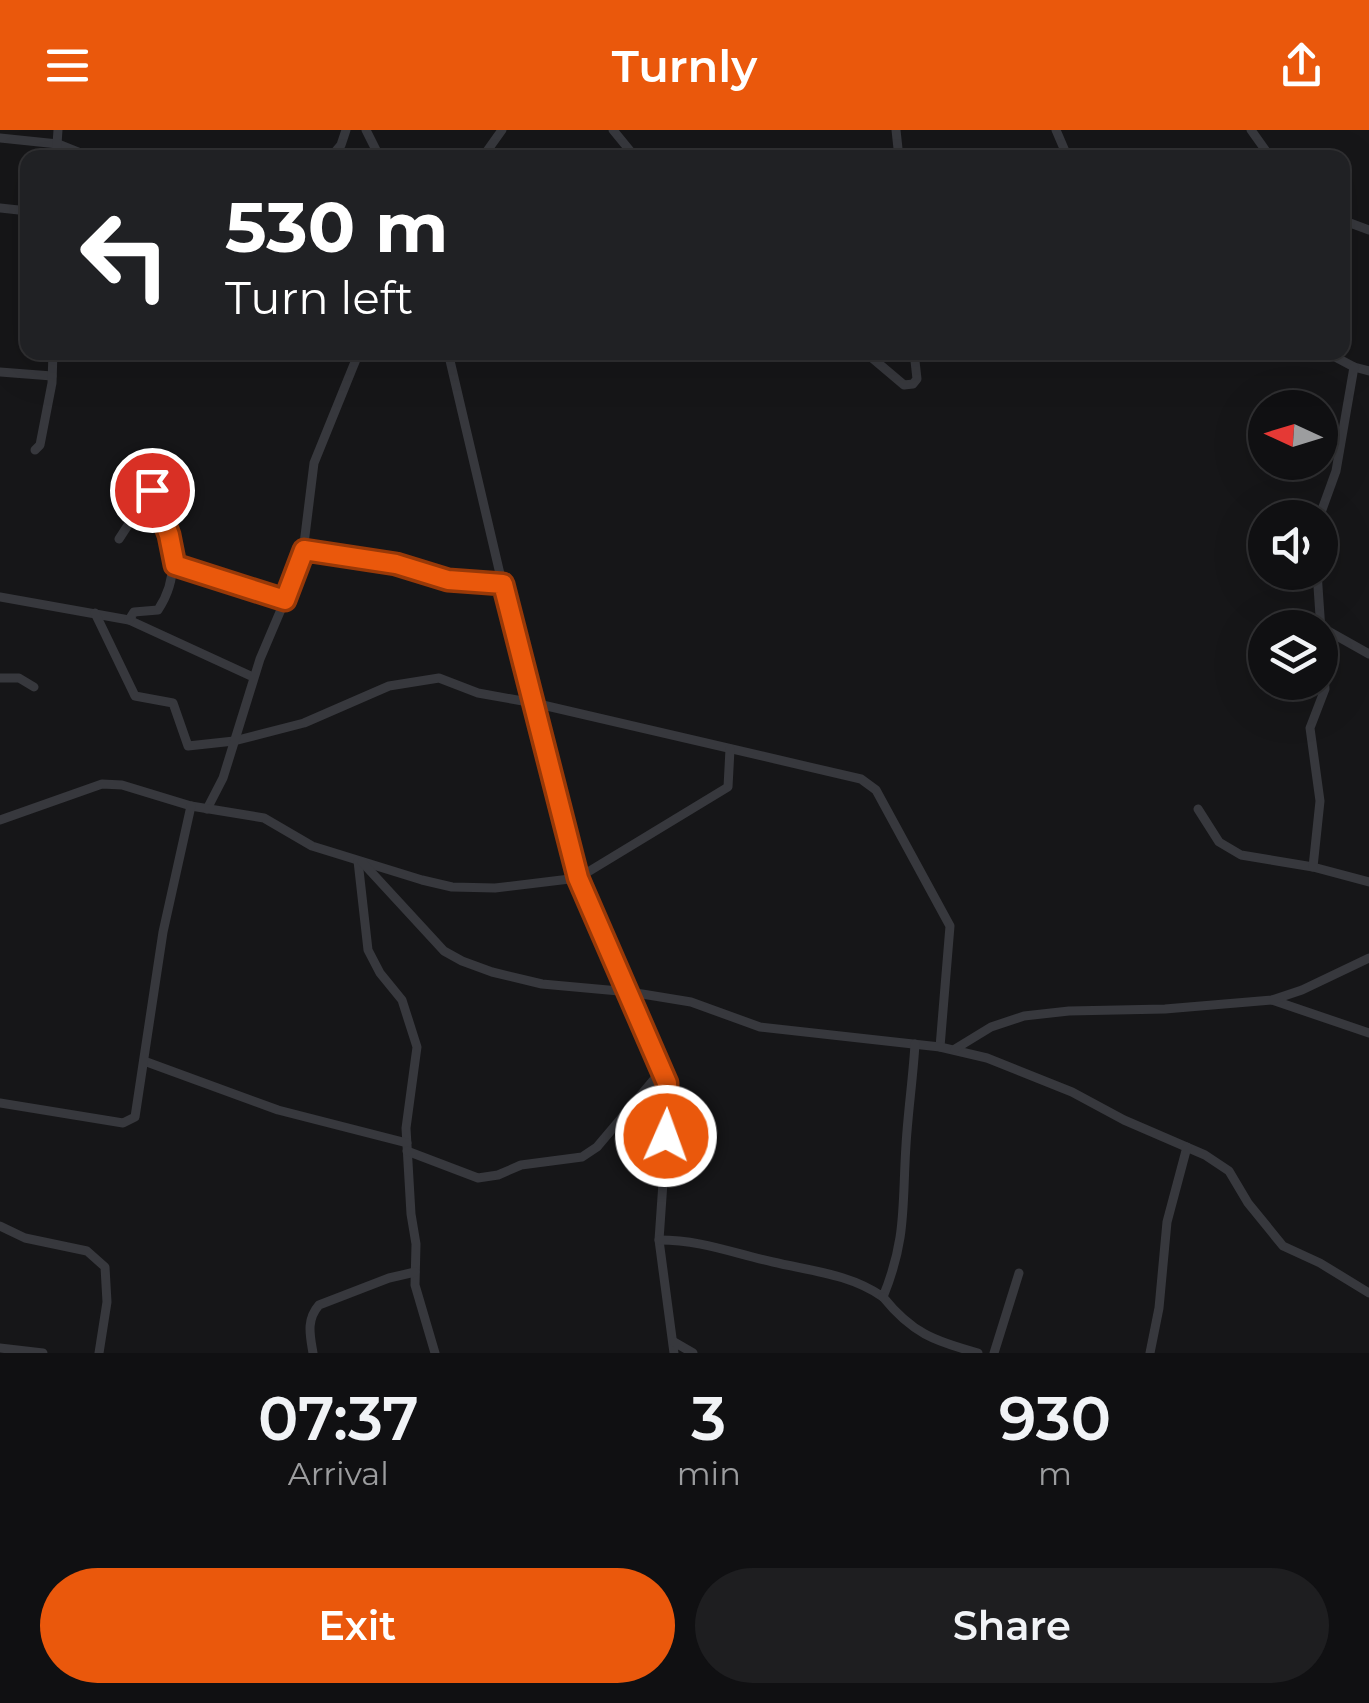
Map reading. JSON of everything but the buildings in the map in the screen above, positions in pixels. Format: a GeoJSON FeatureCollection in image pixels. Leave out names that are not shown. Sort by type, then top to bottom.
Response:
{"type":"FeatureCollection","features":[{"type":"Feature","properties":{"kind":"street"},"geometry":{"type":"LineString","coordinates":[[57,150],[58,130]]}},
{"type":"Feature","properties":{"kind":"street"},"geometry":{"type":"LineString","coordinates":[[613,130],[629,150]]}},
{"type":"Feature","properties":{"kind":"street"},"geometry":{"type":"LineString","coordinates":[[0,138],[58,144],[73,150]]}},
{"type":"Feature","properties":{"kind":"street"},"geometry":{"type":"LineString","coordinates":[[34,450],[40,445],[53,360]]}},
{"type":"Feature","properties":{"kind":"street"},"geometry":{"type":"LineString","coordinates":[[207,809],[223,778],[253,677],[304,550],[314,462],[356,360]]}},
{"type":"Feature","properties":{"kind":"street"},"geometry":{"type":"LineString","coordinates":[[450,360],[578,878],[630,992],[669,1096],[659,1240],[674,1347],[693,1353]]}},
{"type":"Feature","properties":{"kind":"street"},"geometry":{"type":"LineString","coordinates":[[874,360],[904,385],[917,379],[915,360]]}},
{"type":"Feature","properties":{"kind":"street"},"geometry":{"type":"LineString","coordinates":[[1341,360],[1369,371]]}},
{"type":"Feature","properties":{"kind":"street"},"geometry":{"type":"LineString","coordinates":[[1325,500],[1336,470],[1354,367]]}},
{"type":"Feature","properties":{"kind":"street"},"geometry":{"type":"LineString","coordinates":[[0,372],[52,376]]}},
{"type":"Feature","properties":{"kind":"street"},"geometry":{"type":"LineString","coordinates":[[129,620],[134,612],[158,610],[175,565],[162,515],[152,497],[154,477]]}},
{"type":"Feature","properties":{"kind":"street"},"geometry":{"type":"LineString","coordinates":[[119,539],[152,497]]}},
{"type":"Feature","properties":{"kind":"street"},"geometry":{"type":"LineString","coordinates":[[304,550],[396,564],[448,580],[503,584]]}},
{"type":"Feature","properties":{"kind":"street"},"geometry":{"type":"LineString","coordinates":[[175,565],[285,600]]}},
{"type":"Feature","properties":{"kind":"street"},"geometry":{"type":"LineString","coordinates":[[0,596],[129,620],[253,677]]}},
{"type":"Feature","properties":{"kind":"street"},"geometry":{"type":"LineString","coordinates":[[95,613],[135,696],[173,703],[188,746],[234,740],[304,722],[389,686],[434,678],[478,693],[534,702],[861,779],[876,790],[950,926],[940,1047]]}},
{"type":"Feature","properties":{"kind":"street"},"geometry":{"type":"LineString","coordinates":[[1338,637],[1369,654]]}},
{"type":"Feature","properties":{"kind":"street"},"geometry":{"type":"LineString","coordinates":[[0,678],[19,678],[34,687]]}},
{"type":"Feature","properties":{"kind":"street"},"geometry":{"type":"LineString","coordinates":[[1313,867],[1320,801],[1310,728],[1321,700]]}},
{"type":"Feature","properties":{"kind":"street"},"geometry":{"type":"LineString","coordinates":[[0,820],[102,784],[122,785],[191,806],[264,818],[312,846],[360,862],[452,887],[495,888],[578,878],[728,787],[730,749]]}},
{"type":"Feature","properties":{"kind":"street"},"geometry":{"type":"LineString","coordinates":[[0,1103],[129,1122],[135,1117],[163,932],[191,806]]}},
{"type":"Feature","properties":{"kind":"street"},"geometry":{"type":"LineString","coordinates":[[1198,809],[1219,842],[1241,855],[1313,867],[1369,882]]}},
{"type":"Feature","properties":{"kind":"street"},"geometry":{"type":"LineString","coordinates":[[360,862],[427,935],[462,961],[542,984],[690,1002],[760,1027],[955,1050],[987,1058],[1072,1092],[1229,1171],[1248,1203],[1283,1246],[1369,1292]]}},
{"type":"Feature","properties":{"kind":"street"},"geometry":{"type":"LineString","coordinates":[[360,862],[368,950],[380,973],[402,1000],[417,1047],[407,1147],[410,1214],[416,1244],[414,1272],[436,1353]]}},
{"type":"Feature","properties":{"kind":"street"},"geometry":{"type":"LineString","coordinates":[[955,1050],[991,1028],[1024,1016],[1068,1011],[1165,1010],[1272,1000],[1369,958]]}},
{"type":"Feature","properties":{"kind":"street"},"geometry":{"type":"LineString","coordinates":[[1272,1000],[1369,1033]]}},
{"type":"Feature","properties":{"kind":"street"},"geometry":{"type":"LineString","coordinates":[[883,1298],[899,1258],[906,1203],[906,1144],[915,1044]]}},
{"type":"Feature","properties":{"kind":"street"},"geometry":{"type":"LineString","coordinates":[[144,1062],[278,1110],[407,1147],[478,1178],[498,1176],[522,1166],[582,1157],[597,1146],[662,1070]]}},
{"type":"Feature","properties":{"kind":"street"},"geometry":{"type":"LineString","coordinates":[[1150,1353],[1159,1308],[1167,1222],[1187,1147]]}},
{"type":"Feature","properties":{"kind":"street"},"geometry":{"type":"LineString","coordinates":[[0,1226],[25,1238],[86,1252],[105,1267],[107,1302],[99,1353]]}},
{"type":"Feature","properties":{"kind":"street"},"geometry":{"type":"LineString","coordinates":[[659,1240],[706,1243],[777,1263],[805,1266],[864,1286],[883,1298],[903,1322],[922,1335],[978,1353]]}},
{"type":"Feature","properties":{"kind":"street"},"geometry":{"type":"LineString","coordinates":[[312,1353],[309,1326],[319,1306],[414,1272]]}},
{"type":"Feature","properties":{"kind":"street"},"geometry":{"type":"LineString","coordinates":[[994,1353],[1020,1272]]}},
{"type":"Feature","properties":{"kind":"street"},"geometry":{"type":"LineString","coordinates":[[0,1348],[43,1353]]}},
{"type":"Feature","properties":{"kind":"route"},"geometry":{"type":"LineString","coordinates":[[152,490],[169,535],[175,565],[285,600],[304,550],[396,564],[448,580],[503,584],[578,878],[667,1083],[666,1136]]}}]}
